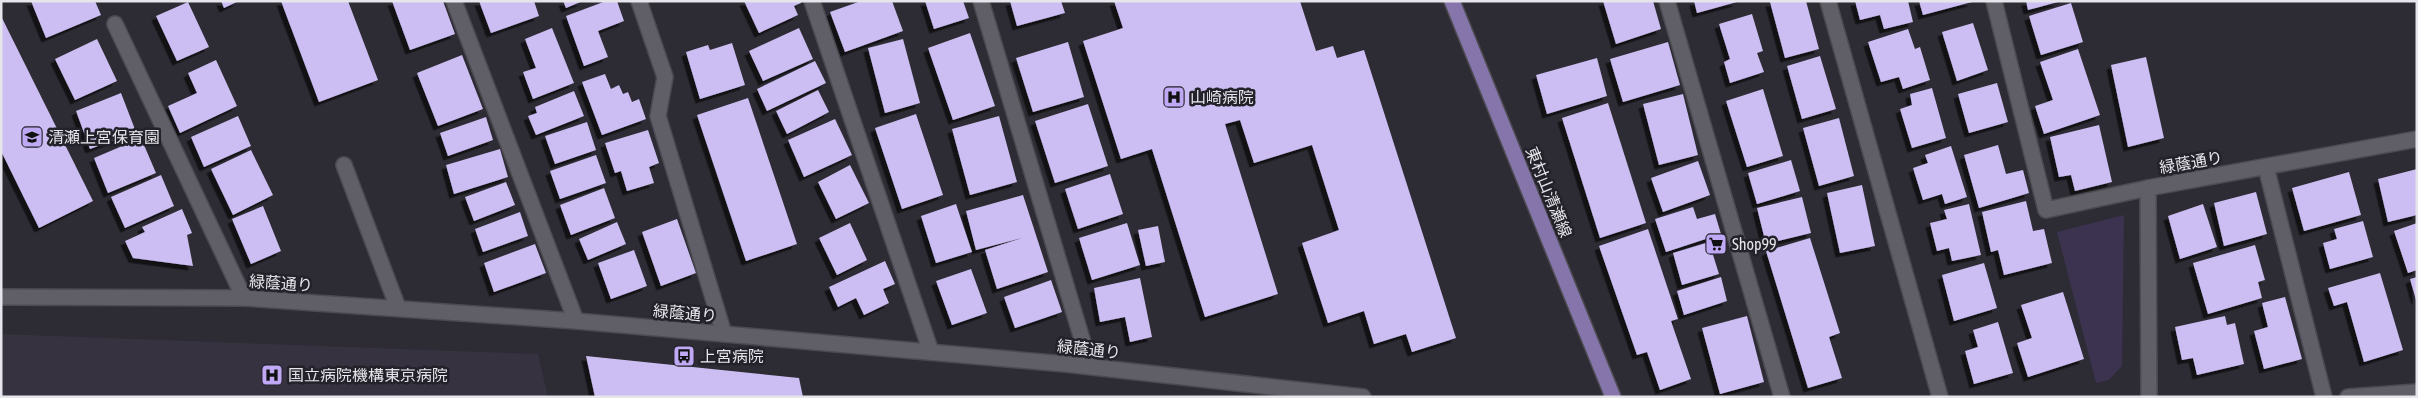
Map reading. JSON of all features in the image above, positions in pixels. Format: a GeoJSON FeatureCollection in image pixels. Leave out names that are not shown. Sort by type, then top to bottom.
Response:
{"type":"FeatureCollection","features":[{"type":"Feature","properties":{"kind":"main road","name":"東村山清瀬線"},"geometry":{"type":"LineString","coordinates":[[1452,1],[1613,397]]}},
{"type":"Feature","properties":{"kind":"street"},"geometry":{"type":"LineString","coordinates":[[454,1],[576,321]]}},
{"type":"Feature","properties":{"kind":"street"},"geometry":{"type":"LineString","coordinates":[[639,1],[665,76],[658,116],[724,334]]}},
{"type":"Feature","properties":{"kind":"street"},"geometry":{"type":"LineString","coordinates":[[812,1],[931,352]]}},
{"type":"Feature","properties":{"kind":"street"},"geometry":{"type":"LineString","coordinates":[[981,1],[1090,366]]}},
{"type":"Feature","properties":{"kind":"street"},"geometry":{"type":"LineString","coordinates":[[1667,1],[1782,397]]}},
{"type":"Feature","properties":{"kind":"street"},"geometry":{"type":"LineString","coordinates":[[1828,1],[1940,397]]}},
{"type":"Feature","properties":{"kind":"street"},"geometry":{"type":"LineString","coordinates":[[1994,1],[2046,210],[2148,188]]}},
{"type":"Feature","properties":{"kind":"street"},"geometry":{"type":"LineString","coordinates":[[115,24],[244,298]]}},
{"type":"Feature","properties":{"kind":"street","name":"緑蔭通り"},"geometry":{"type":"LineString","coordinates":[[2149,397],[2148,188],[2417,139]]}},
{"type":"Feature","properties":{"kind":"street"},"geometry":{"type":"LineString","coordinates":[[344,165],[398,308]]}},
{"type":"Feature","properties":{"kind":"street"},"geometry":{"type":"LineString","coordinates":[[2266,167],[2324,397]]}},
{"type":"Feature","properties":{"kind":"street","name":"緑蔭通り"},"geometry":{"type":"LineString","coordinates":[[1,297],[244,298],[576,321],[1090,366],[1363,397]]}},
{"type":"Feature","properties":{"kind":"street"},"geometry":{"type":"LineString","coordinates":[[2348,397],[2417,392]]}},
{"type":"Feature","properties":{"kind":"shaded area"},"geometry":{"type":"Polygon","coordinates":[[[2124,215],[2122,366],[2109,380],[2096,383],[2057,232],[2124,215]]]}},
{"type":"Feature","properties":{"kind":"shaded area","name":"国立病院機構東京病院"},"geometry":{"type":"Polygon","coordinates":[[[1,334],[538,354],[548,397],[1,397],[1,334]]]}},
{"type":"Feature","properties":{"kind":"building"},"geometry":{"type":"Polygon","coordinates":[[[31,1],[95,1],[101,15],[46,38],[31,1]]]}},
{"type":"Feature","properties":{"kind":"building"},"geometry":{"type":"Polygon","coordinates":[[[221,1],[239,1],[224,8],[221,1]]]}},
{"type":"Feature","properties":{"kind":"building"},"geometry":{"type":"Polygon","coordinates":[[[281,1],[348,1],[378,80],[319,102],[281,1]]]}},
{"type":"Feature","properties":{"kind":"building"},"geometry":{"type":"Polygon","coordinates":[[[392,1],[443,1],[455,34],[410,50],[392,1]]]}},
{"type":"Feature","properties":{"kind":"building"},"geometry":{"type":"Polygon","coordinates":[[[479,1],[534,1],[539,16],[491,33],[479,1]]]}},
{"type":"Feature","properties":{"kind":"building"},"geometry":{"type":"Polygon","coordinates":[[[563,1],[583,1],[566,8],[563,1]]]}},
{"type":"Feature","properties":{"kind":"building"},"geometry":{"type":"Polygon","coordinates":[[[606,1],[617,1],[624,21],[598,31],[608,57],[584,66],[566,16],[606,1]]]}},
{"type":"Feature","properties":{"kind":"building"},"geometry":{"type":"Polygon","coordinates":[[[744,1],[801,1],[801,3],[794,6],[798,15],[759,33],[744,1]]]}},
{"type":"Feature","properties":{"kind":"building"},"geometry":{"type":"Polygon","coordinates":[[[861,1],[892,1],[903,31],[845,52],[830,12],[861,1]]]}},
{"type":"Feature","properties":{"kind":"building"},"geometry":{"type":"Polygon","coordinates":[[[925,1],[963,1],[969,18],[934,29],[925,1]]]}},
{"type":"Feature","properties":{"kind":"building"},"geometry":{"type":"Polygon","coordinates":[[[1010,1],[1061,1],[1065,13],[1017,26],[1010,1]]]}},
{"type":"Feature","properties":{"kind":"building"},"geometry":{"type":"Polygon","coordinates":[[[1114,1],[1300,1],[1316,51],[1333,46],[1337,58],[1364,50],[1456,338],[1412,352],[1406,334],[1374,344],[1364,311],[1328,323],[1302,243],[1339,230],[1312,145],[1254,163],[1240,120],[1225,124],[1278,294],[1205,317],[1152,149],[1121,159],[1083,41],[1123,28],[1114,1]]]}},
{"type":"Feature","properties":{"kind":"building"},"geometry":{"type":"Polygon","coordinates":[[[1603,1],[1653,1],[1661,29],[1616,44],[1603,1]]]}},
{"type":"Feature","properties":{"kind":"building"},"geometry":{"type":"Polygon","coordinates":[[[1694,1],[1737,1],[1737,2],[1697,13],[1694,1]]]}},
{"type":"Feature","properties":{"kind":"building"},"geometry":{"type":"Polygon","coordinates":[[[1806,1],[1819,49],[1785,58],[1770,2],[1806,1]]]}},
{"type":"Feature","properties":{"kind":"building"},"geometry":{"type":"Polygon","coordinates":[[[1855,1],[1908,1],[1913,22],[1884,29],[1880,15],[1860,20],[1855,1]]]}},
{"type":"Feature","properties":{"kind":"building"},"geometry":{"type":"Polygon","coordinates":[[[1919,1],[1972,1],[1972,2],[1923,15],[1919,1]]]}},
{"type":"Feature","properties":{"kind":"building"},"geometry":{"type":"Polygon","coordinates":[[[2026,1],[2058,1],[2058,2],[2028,10],[2026,1]]]}},
{"type":"Feature","properties":{"kind":"building"},"geometry":{"type":"Polygon","coordinates":[[[188,2],[209,47],[177,61],[156,16],[188,2]]]}},
{"type":"Feature","properties":{"kind":"building"},"geometry":{"type":"Polygon","coordinates":[[[2071,3],[2083,42],[2041,55],[2029,16],[2071,3]]]}},
{"type":"Feature","properties":{"kind":"building"},"geometry":{"type":"Polygon","coordinates":[[[1752,14],[1763,51],[1757,53],[1764,72],[1730,83],[1724,62],[1730,59],[1719,24],[1752,14]]]}},
{"type":"Feature","properties":{"kind":"building"},"geometry":{"type":"Polygon","coordinates":[[[1,16],[93,201],[39,228],[1,151],[1,16]]]}},
{"type":"Feature","properties":{"kind":"building"},"geometry":{"type":"Polygon","coordinates":[[[1973,23],[1988,70],[1957,81],[1942,32],[1973,23]]]}},
{"type":"Feature","properties":{"kind":"building"},"geometry":{"type":"Polygon","coordinates":[[[552,28],[574,83],[533,99],[523,72],[536,68],[525,39],[552,28]]]}},
{"type":"Feature","properties":{"kind":"building"},"geometry":{"type":"Polygon","coordinates":[[[799,28],[813,59],[763,81],[749,51],[799,28]]]}},
{"type":"Feature","properties":{"kind":"building"},"geometry":{"type":"Polygon","coordinates":[[[1908,29],[1915,49],[1920,47],[1930,80],[1903,89],[1899,77],[1881,82],[1868,42],[1908,29]]]}},
{"type":"Feature","properties":{"kind":"building"},"geometry":{"type":"Polygon","coordinates":[[[970,33],[995,106],[953,120],[928,48],[970,33]]]}},
{"type":"Feature","properties":{"kind":"building"},"geometry":{"type":"Polygon","coordinates":[[[97,39],[117,81],[75,100],[55,59],[97,39]]]}},
{"type":"Feature","properties":{"kind":"building"},"geometry":{"type":"Polygon","coordinates":[[[903,39],[920,103],[885,113],[868,48],[903,39]]]}},
{"type":"Feature","properties":{"kind":"building"},"geometry":{"type":"Polygon","coordinates":[[[1068,42],[1084,97],[1033,112],[1016,58],[1068,42]]]}},
{"type":"Feature","properties":{"kind":"building"},"geometry":{"type":"Polygon","coordinates":[[[1668,42],[1680,85],[1623,102],[1610,59],[1668,42]]]}},
{"type":"Feature","properties":{"kind":"building"},"geometry":{"type":"Polygon","coordinates":[[[732,43],[745,85],[700,99],[686,52],[708,45],[710,50],[732,43]]]}},
{"type":"Feature","properties":{"kind":"building"},"geometry":{"type":"Polygon","coordinates":[[[2078,49],[2100,115],[2044,134],[2035,106],[2053,100],[2040,62],[2078,49]]]}},
{"type":"Feature","properties":{"kind":"building"},"geometry":{"type":"Polygon","coordinates":[[[462,55],[483,109],[438,126],[417,73],[462,55]]]}},
{"type":"Feature","properties":{"kind":"building"},"geometry":{"type":"Polygon","coordinates":[[[1820,56],[1836,109],[1802,119],[1787,66],[1820,56]]]}},
{"type":"Feature","properties":{"kind":"building"},"geometry":{"type":"Polygon","coordinates":[[[2146,57],[2164,138],[2128,147],[2111,65],[2146,57]]]}},
{"type":"Feature","properties":{"kind":"building"},"geometry":{"type":"Polygon","coordinates":[[[1597,58],[1607,96],[1547,114],[1536,75],[1597,58]]]}},
{"type":"Feature","properties":{"kind":"building"},"geometry":{"type":"Polygon","coordinates":[[[216,60],[237,106],[180,133],[168,106],[197,93],[188,73],[216,60]]]}},
{"type":"Feature","properties":{"kind":"building"},"geometry":{"type":"Polygon","coordinates":[[[815,61],[826,83],[767,111],[757,89],[815,61]]]}},
{"type":"Feature","properties":{"kind":"building"},"geometry":{"type":"Polygon","coordinates":[[[605,74],[611,89],[619,85],[623,94],[628,92],[632,102],[639,99],[646,119],[602,135],[582,82],[605,74]]]}},
{"type":"Feature","properties":{"kind":"building"},"geometry":{"type":"Polygon","coordinates":[[[1997,83],[2008,122],[1969,133],[1958,94],[1997,83]]]}},
{"type":"Feature","properties":{"kind":"building"},"geometry":{"type":"Polygon","coordinates":[[[1932,88],[1946,138],[1912,148],[1900,109],[1912,105],[1910,94],[1932,88]]]}},
{"type":"Feature","properties":{"kind":"building"},"geometry":{"type":"Polygon","coordinates":[[[1763,89],[1783,156],[1747,167],[1726,101],[1763,89]]]}},
{"type":"Feature","properties":{"kind":"building"},"geometry":{"type":"Polygon","coordinates":[[[818,90],[829,112],[787,134],[776,111],[818,90]]]}},
{"type":"Feature","properties":{"kind":"building"},"geometry":{"type":"Polygon","coordinates":[[[574,91],[584,116],[536,135],[528,116],[537,113],[535,107],[574,91]]]}},
{"type":"Feature","properties":{"kind":"building"},"geometry":{"type":"Polygon","coordinates":[[[121,93],[136,132],[90,149],[76,111],[121,93]]]}},
{"type":"Feature","properties":{"kind":"building"},"geometry":{"type":"Polygon","coordinates":[[[1683,94],[1698,155],[1659,165],[1643,104],[1683,94]]]}},
{"type":"Feature","properties":{"kind":"building"},"geometry":{"type":"Polygon","coordinates":[[[748,98],[797,244],[746,261],[697,115],[748,98]]]}},
{"type":"Feature","properties":{"kind":"building"},"geometry":{"type":"Polygon","coordinates":[[[1608,103],[1646,223],[1600,238],[1562,118],[1608,103]]]}},
{"type":"Feature","properties":{"kind":"building"},"geometry":{"type":"Polygon","coordinates":[[[1088,104],[1108,166],[1055,183],[1035,121],[1088,104]]]}},
{"type":"Feature","properties":{"kind":"building"},"geometry":{"type":"Polygon","coordinates":[[[916,114],[943,195],[902,209],[875,128],[916,114]]]}},
{"type":"Feature","properties":{"kind":"building"},"geometry":{"type":"Polygon","coordinates":[[[238,116],[251,146],[204,167],[191,137],[238,116]]]}},
{"type":"Feature","properties":{"kind":"building"},"geometry":{"type":"Polygon","coordinates":[[[999,116],[1017,182],[970,195],[952,129],[999,116]]]}},
{"type":"Feature","properties":{"kind":"building"},"geometry":{"type":"Polygon","coordinates":[[[486,117],[493,140],[448,156],[440,133],[486,117]]]}},
{"type":"Feature","properties":{"kind":"building"},"geometry":{"type":"Polygon","coordinates":[[[1839,118],[1854,176],[1819,186],[1803,128],[1839,118]]]}},
{"type":"Feature","properties":{"kind":"building"},"geometry":{"type":"Polygon","coordinates":[[[835,119],[852,155],[804,177],[788,140],[835,119]]]}},
{"type":"Feature","properties":{"kind":"building"},"geometry":{"type":"Polygon","coordinates":[[[587,122],[596,150],[555,164],[545,136],[587,122]]]}},
{"type":"Feature","properties":{"kind":"building"},"geometry":{"type":"Polygon","coordinates":[[[2099,125],[2112,182],[2075,191],[2071,175],[2059,177],[2050,137],[2099,125]]]}},
{"type":"Feature","properties":{"kind":"building"},"geometry":{"type":"Polygon","coordinates":[[[648,130],[659,163],[649,167],[654,183],[627,191],[621,171],[615,173],[605,143],[648,130]]]}},
{"type":"Feature","properties":{"kind":"building"},"geometry":{"type":"Polygon","coordinates":[[[141,138],[156,173],[108,193],[94,158],[141,138]]]}},
{"type":"Feature","properties":{"kind":"building"},"geometry":{"type":"Polygon","coordinates":[[[1998,145],[2006,174],[2023,170],[2029,193],[1979,208],[1964,155],[1998,145]]]}},
{"type":"Feature","properties":{"kind":"building"},"geometry":{"type":"Polygon","coordinates":[[[1951,146],[1967,197],[1945,204],[1942,194],[1923,200],[1913,168],[1928,163],[1925,155],[1951,146]]]}},
{"type":"Feature","properties":{"kind":"building"},"geometry":{"type":"Polygon","coordinates":[[[500,149],[508,177],[454,194],[446,165],[500,149]]]}},
{"type":"Feature","properties":{"kind":"building"},"geometry":{"type":"Polygon","coordinates":[[[251,150],[273,195],[233,215],[211,169],[251,150]]]}},
{"type":"Feature","properties":{"kind":"building"},"geometry":{"type":"Polygon","coordinates":[[[596,155],[606,183],[560,199],[550,171],[596,155]]]}},
{"type":"Feature","properties":{"kind":"building"},"geometry":{"type":"Polygon","coordinates":[[[1791,160],[1800,191],[1757,204],[1748,173],[1791,160]]]}},
{"type":"Feature","properties":{"kind":"building"},"geometry":{"type":"Polygon","coordinates":[[[1698,161],[1710,195],[1663,212],[1651,178],[1698,161]]]}},
{"type":"Feature","properties":{"kind":"building"},"geometry":{"type":"Polygon","coordinates":[[[850,165],[869,203],[836,219],[818,182],[850,165]]]}},
{"type":"Feature","properties":{"kind":"building"},"geometry":{"type":"Polygon","coordinates":[[[2417,169],[2417,215],[2388,222],[2378,179],[2417,169]]]}},
{"type":"Feature","properties":{"kind":"building"},"geometry":{"type":"Polygon","coordinates":[[[2349,172],[2361,215],[2304,231],[2292,188],[2349,172]]]}},
{"type":"Feature","properties":{"kind":"building"},"geometry":{"type":"Polygon","coordinates":[[[1110,174],[1123,214],[1078,229],[1065,189],[1110,174]]]}},
{"type":"Feature","properties":{"kind":"building"},"geometry":{"type":"Polygon","coordinates":[[[161,175],[174,206],[125,228],[111,197],[161,175]]]}},
{"type":"Feature","properties":{"kind":"building"},"geometry":{"type":"Polygon","coordinates":[[[506,182],[515,205],[474,221],[465,197],[506,182]]]}},
{"type":"Feature","properties":{"kind":"building"},"geometry":{"type":"Polygon","coordinates":[[[1862,185],[1875,246],[1840,253],[1827,193],[1862,185]]]}},
{"type":"Feature","properties":{"kind":"building"},"geometry":{"type":"Polygon","coordinates":[[[604,188],[615,218],[571,235],[560,205],[604,188]]]}},
{"type":"Feature","properties":{"kind":"building"},"geometry":{"type":"Polygon","coordinates":[[[2256,192],[2267,234],[2224,246],[2214,203],[2256,192]]]}},
{"type":"Feature","properties":{"kind":"building"},"geometry":{"type":"Polygon","coordinates":[[[1023,195],[1048,272],[997,289],[985,250],[1022,238],[976,250],[966,211],[1023,195]]]}},
{"type":"Feature","properties":{"kind":"building"},"geometry":{"type":"Polygon","coordinates":[[[1802,197],[1811,233],[1766,244],[1757,208],[1802,197]]]}},
{"type":"Feature","properties":{"kind":"building"},"geometry":{"type":"Polygon","coordinates":[[[2026,201],[2033,231],[2044,229],[2052,263],[2004,275],[1998,250],[1991,252],[1982,212],[2026,201]]]}},
{"type":"Feature","properties":{"kind":"building"},"geometry":{"type":"Polygon","coordinates":[[[956,204],[972,252],[936,263],[921,216],[956,204]]]}},
{"type":"Feature","properties":{"kind":"building"},"geometry":{"type":"Polygon","coordinates":[[[1969,204],[1981,255],[1952,261],[1949,248],[1937,251],[1930,223],[1947,219],[1944,210],[1969,204]]]}},
{"type":"Feature","properties":{"kind":"building"},"geometry":{"type":"Polygon","coordinates":[[[2203,204],[2217,247],[2180,259],[2168,216],[2203,204]]]}},
{"type":"Feature","properties":{"kind":"building"},"geometry":{"type":"Polygon","coordinates":[[[263,206],[281,251],[251,264],[232,219],[263,206]]]}},
{"type":"Feature","properties":{"kind":"building"},"geometry":{"type":"Polygon","coordinates":[[[1693,207],[1697,219],[1715,214],[1721,234],[1666,252],[1655,219],[1693,207]]]}},
{"type":"Feature","properties":{"kind":"building"},"geometry":{"type":"Polygon","coordinates":[[[182,209],[192,233],[187,235],[193,266],[133,258],[125,241],[145,232],[142,227],[182,209]]]}},
{"type":"Feature","properties":{"kind":"building"},"geometry":{"type":"Polygon","coordinates":[[[520,212],[528,236],[483,252],[475,229],[520,212]]]}},
{"type":"Feature","properties":{"kind":"building"},"geometry":{"type":"Polygon","coordinates":[[[677,219],[696,273],[661,286],[642,232],[677,219]]]}},
{"type":"Feature","properties":{"kind":"building"},"geometry":{"type":"Polygon","coordinates":[[[2363,221],[2373,257],[2330,269],[2323,243],[2337,239],[2334,229],[2363,221]]]}},
{"type":"Feature","properties":{"kind":"building"},"geometry":{"type":"Polygon","coordinates":[[[617,222],[626,244],[588,260],[579,239],[617,222]]]}},
{"type":"Feature","properties":{"kind":"building"},"geometry":{"type":"Polygon","coordinates":[[[850,223],[867,260],[837,275],[819,238],[850,223]]]}},
{"type":"Feature","properties":{"kind":"building"},"geometry":{"type":"Polygon","coordinates":[[[1127,223],[1140,265],[1092,280],[1079,238],[1127,223]]]}},
{"type":"Feature","properties":{"kind":"building"},"geometry":{"type":"Polygon","coordinates":[[[2417,223],[2417,270],[2408,273],[2394,231],[2417,223]]]}},
{"type":"Feature","properties":{"kind":"building"},"geometry":{"type":"Polygon","coordinates":[[[1158,226],[1165,262],[1146,266],[1138,230],[1158,226]]]}},
{"type":"Feature","properties":{"kind":"building"},"geometry":{"type":"Polygon","coordinates":[[[1648,229],[1678,319],[1671,321],[1691,379],[1660,390],[1647,352],[1637,355],[1599,246],[1648,229]]]}},
{"type":"Feature","properties":{"kind":"building"},"geometry":{"type":"Polygon","coordinates":[[[1810,238],[1840,333],[1829,337],[1842,378],[1808,388],[1766,251],[1810,238]]]}},
{"type":"Feature","properties":{"kind":"building"},"geometry":{"type":"Polygon","coordinates":[[[1709,242],[1719,274],[1682,285],[1673,253],[1709,242]]]}},
{"type":"Feature","properties":{"kind":"building"},"geometry":{"type":"Polygon","coordinates":[[[535,244],[546,273],[494,292],[484,263],[535,244]]]}},
{"type":"Feature","properties":{"kind":"building"},"geometry":{"type":"Polygon","coordinates":[[[2255,245],[2265,280],[2258,282],[2262,298],[2208,314],[2193,263],[2255,245]]]}},
{"type":"Feature","properties":{"kind":"building"},"geometry":{"type":"Polygon","coordinates":[[[634,250],[647,286],[611,299],[598,263],[634,250]]]}},
{"type":"Feature","properties":{"kind":"building"},"geometry":{"type":"Polygon","coordinates":[[[885,261],[895,284],[883,289],[889,303],[864,315],[856,298],[838,307],[829,287],[885,261]]]}},
{"type":"Feature","properties":{"kind":"building"},"geometry":{"type":"Polygon","coordinates":[[[1984,263],[1997,308],[1954,321],[1942,275],[1984,263]]]}},
{"type":"Feature","properties":{"kind":"building"},"geometry":{"type":"Polygon","coordinates":[[[971,269],[987,313],[952,325],[936,281],[971,269]]]}},
{"type":"Feature","properties":{"kind":"building"},"geometry":{"type":"Polygon","coordinates":[[[2380,273],[2403,350],[2364,362],[2347,302],[2334,306],[2328,288],[2380,273]]]}},
{"type":"Feature","properties":{"kind":"building"},"geometry":{"type":"Polygon","coordinates":[[[1721,277],[1727,301],[1684,315],[1677,291],[1721,277]]]}},
{"type":"Feature","properties":{"kind":"building"},"geometry":{"type":"Polygon","coordinates":[[[2417,277],[2417,300],[2416,300],[2410,279],[2417,277]]]}},
{"type":"Feature","properties":{"kind":"building"},"geometry":{"type":"Polygon","coordinates":[[[1140,278],[1152,337],[1130,342],[1125,317],[1100,322],[1094,288],[1140,278]]]}},
{"type":"Feature","properties":{"kind":"building"},"geometry":{"type":"Polygon","coordinates":[[[1051,280],[1062,312],[1015,328],[1004,297],[1051,280]]]}},
{"type":"Feature","properties":{"kind":"building"},"geometry":{"type":"Polygon","coordinates":[[[2063,292],[2084,359],[2028,377],[2017,343],[2032,338],[2021,305],[2063,292]]]}},
{"type":"Feature","properties":{"kind":"building"},"geometry":{"type":"Polygon","coordinates":[[[2285,297],[2302,359],[2264,369],[2254,331],[2268,327],[2262,303],[2285,297]]]}},
{"type":"Feature","properties":{"kind":"building"},"geometry":{"type":"Polygon","coordinates":[[[1747,316],[1764,382],[1720,394],[1702,328],[1747,316]]]}},
{"type":"Feature","properties":{"kind":"building"},"geometry":{"type":"Polygon","coordinates":[[[2225,316],[2227,325],[2235,323],[2244,364],[2197,375],[2193,358],[2182,360],[2175,327],[2225,316]]]}},
{"type":"Feature","properties":{"kind":"building"},"geometry":{"type":"Polygon","coordinates":[[[1998,322],[2013,373],[1974,384],[1965,351],[1978,347],[1973,330],[1998,322]]]}},
{"type":"Feature","properties":{"kind":"building"},"geometry":{"type":"Polygon","coordinates":[[[586,356],[799,378],[803,397],[595,397],[586,356]]]}},
{"type":"Feature","properties":{"kind":"place","name":"山崎病院"},"geometry":{"type":"Point","coordinates":[1174,97]}},
{"type":"Feature","properties":{"kind":"place","name":"清瀬上宮保育園"},"geometry":{"type":"Point","coordinates":[32,137]}},
{"type":"Feature","properties":{"kind":"place","name":"Shop99"},"geometry":{"type":"Point","coordinates":[1716,244]}},
{"type":"Feature","properties":{"kind":"place","name":"上宮病院"},"geometry":{"type":"Point","coordinates":[684,356]}},
{"type":"Feature","properties":{"kind":"place","name":"国立病院機構東京病院"},"geometry":{"type":"Point","coordinates":[272,375]}}]}
